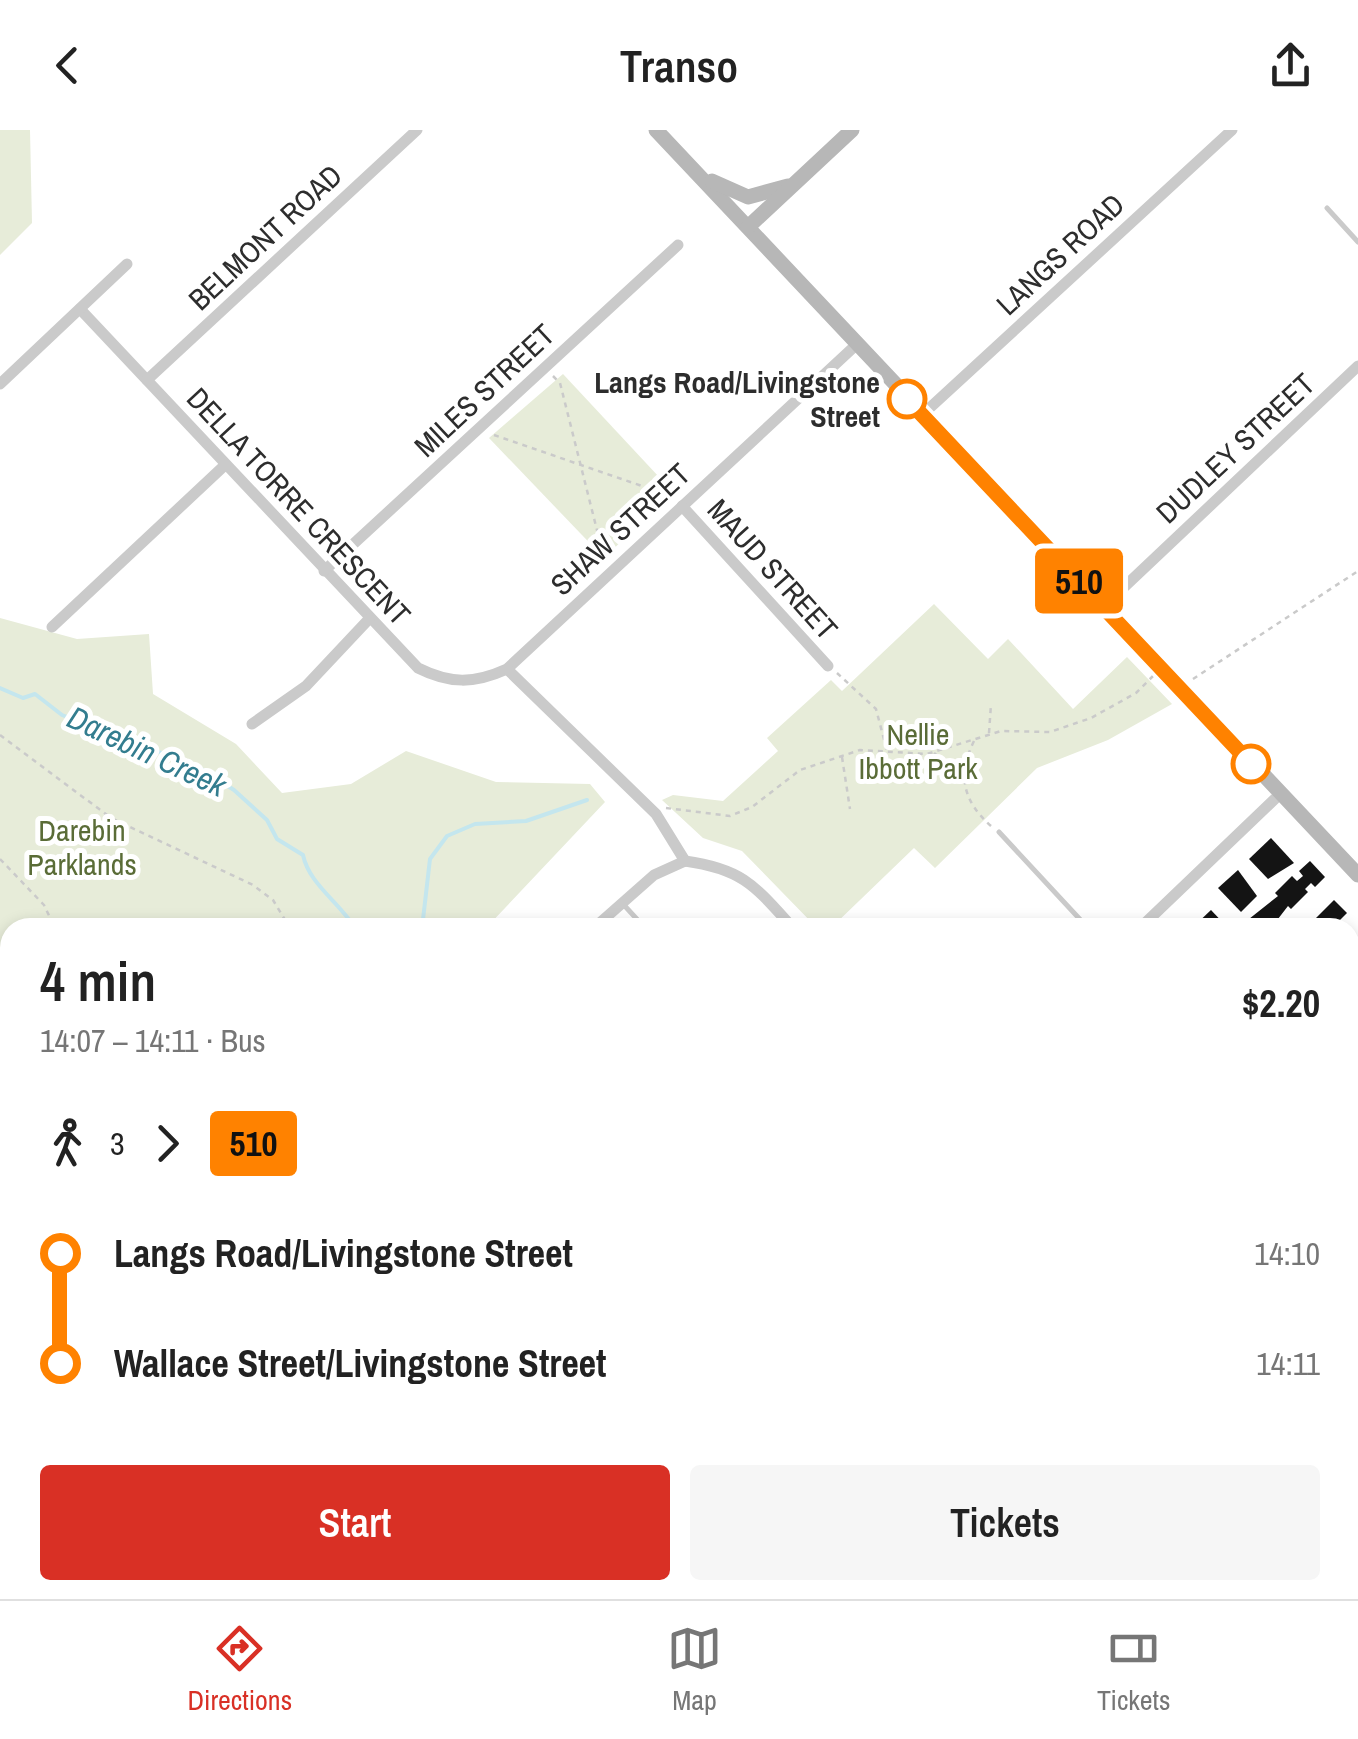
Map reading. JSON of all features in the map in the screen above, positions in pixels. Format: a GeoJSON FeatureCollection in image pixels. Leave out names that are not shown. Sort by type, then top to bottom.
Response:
{"type":"FeatureCollection","features":[{"type":"Feature","properties":{"kind":"main road"},"geometry":{"type":"LineString","coordinates":[[656,130],[1358,875]]}},
{"type":"Feature","properties":{"kind":"main road"},"geometry":{"type":"LineString","coordinates":[[748,226],[852,130]]}},
{"type":"Feature","properties":{"kind":"main road"},"geometry":{"type":"LineString","coordinates":[[688,164],[740,196],[759,196],[796,183]]}},
{"type":"Feature","properties":{"kind":"street","name":"LANGS ROAD"},"geometry":{"type":"LineString","coordinates":[[922,416],[1232,130]]}},
{"type":"Feature","properties":{"kind":"street","name":"BELMONT ROAD"},"geometry":{"type":"LineString","coordinates":[[146,380],[409,133]]}},
{"type":"Feature","properties":{"kind":"street","name":"MILES STREET"},"geometry":{"type":"LineString","coordinates":[[324,571],[678,245]]}},
{"type":"Feature","properties":{"kind":"street"},"geometry":{"type":"LineString","coordinates":[[0,384],[128,264]]}},
{"type":"Feature","properties":{"kind":"street","name":"DELLA TORRE CRESCENT"},"geometry":{"type":"LineString","coordinates":[[80,310],[418,668],[444,680],[467,682],[507,669]]}},
{"type":"Feature","properties":{"kind":"street","name":"SHAW STREET"},"geometry":{"type":"LineString","coordinates":[[507,669],[856,345]]}},
{"type":"Feature","properties":{"kind":"street","name":"DUDLEY STREET"},"geometry":{"type":"LineString","coordinates":[[1103,607],[1358,366]]}},
{"type":"Feature","properties":{"kind":"street"},"geometry":{"type":"LineString","coordinates":[[52,626],[226,465]]}},
{"type":"Feature","properties":{"kind":"street","name":"MAUD STREET"},"geometry":{"type":"LineString","coordinates":[[682,506],[828,666]]}},
{"type":"Feature","properties":{"kind":"street"},"geometry":{"type":"LineString","coordinates":[[252,724],[306,686],[369,619]]}},
{"type":"Feature","properties":{"kind":"street"},"geometry":{"type":"LineString","coordinates":[[507,669],[656,814],[685,861]]}},
{"type":"Feature","properties":{"kind":"street"},"geometry":{"type":"LineString","coordinates":[[1150,918],[1280,794]]}},
{"type":"Feature","properties":{"kind":"street"},"geometry":{"type":"LineString","coordinates":[[605,918],[654,875],[685,861],[724,866],[756,888],[784,918]]}},
{"type":"Feature","properties":{"kind":"lane"},"geometry":{"type":"LineString","coordinates":[[1327,208],[1358,242]]}},
{"type":"Feature","properties":{"kind":"lane"},"geometry":{"type":"LineString","coordinates":[[999,832],[1079,918]]}},
{"type":"Feature","properties":{"kind":"lane"},"geometry":{"type":"LineString","coordinates":[[622,902],[636,918]]}},
{"type":"Feature","properties":{"kind":"path"},"geometry":{"type":"LineString","coordinates":[[545,368],[560,383],[604,558]]}},
{"type":"Feature","properties":{"kind":"path"},"geometry":{"type":"LineString","coordinates":[[494,435],[671,496]]}},
{"type":"Feature","properties":{"kind":"path"},"geometry":{"type":"LineString","coordinates":[[1182,669],[1192,680],[1358,571]]}},
{"type":"Feature","properties":{"kind":"path"},"geometry":{"type":"LineString","coordinates":[[828,666],[876,709],[888,752]]}},
{"type":"Feature","properties":{"kind":"path"},"geometry":{"type":"LineString","coordinates":[[656,814],[680,807],[730,816],[752,807],[800,770],[860,750],[932,753],[989,734],[1034,735],[1092,718],[1149,684],[1161,668]]}},
{"type":"Feature","properties":{"kind":"path"},"geometry":{"type":"LineString","coordinates":[[989,734],[991,704]]}},
{"type":"Feature","properties":{"kind":"path"},"geometry":{"type":"LineString","coordinates":[[0,736],[111,818],[253,886],[273,900],[284,918]]}},
{"type":"Feature","properties":{"kind":"path"},"geometry":{"type":"LineString","coordinates":[[974,740],[964,779],[970,803],[999,832]]}},
{"type":"Feature","properties":{"kind":"path"},"geometry":{"type":"LineString","coordinates":[[932,753],[964,779]]}},
{"type":"Feature","properties":{"kind":"path"},"geometry":{"type":"LineString","coordinates":[[842,755],[850,809]]}},
{"type":"Feature","properties":{"kind":"path"},"geometry":{"type":"LineString","coordinates":[[0,859],[44,905],[50,918]]}},
{"type":"Feature","properties":{"kind":"green space"},"geometry":{"type":"Polygon","coordinates":[[[0,130],[30,130],[32,223],[0,255],[0,130]]]}},
{"type":"Feature","properties":{"kind":"green space"},"geometry":{"type":"Polygon","coordinates":[[[563,374],[673,492],[604,558],[489,438],[563,374]]]}},
{"type":"Feature","properties":{"kind":"green space","name":"Nellie Ibbott Park"},"geometry":{"type":"Polygon","coordinates":[[[934,604],[988,659],[1008,639],[1073,709],[1127,657],[1172,704],[1108,740],[1037,768],[935,868],[914,848],[841,918],[807,918],[742,851],[703,838],[662,800],[673,795],[723,801],[778,751],[767,738],[831,680],[842,691],[934,604]]]}},
{"type":"Feature","properties":{"kind":"green space","name":"Darebin Parklands"},"geometry":{"type":"Polygon","coordinates":[[[0,618],[77,639],[149,634],[153,694],[236,744],[282,793],[351,784],[406,751],[496,782],[590,784],[605,802],[495,918],[0,918],[0,618]]]}},
{"type":"Feature","properties":{"kind":"building"},"geometry":{"type":"Polygon","coordinates":[[[1271,838],[1294,863],[1268,879],[1249,859],[1271,838]]]}},
{"type":"Feature","properties":{"kind":"building"},"geometry":{"type":"Polygon","coordinates":[[[1310,861],[1325,877],[1315,887],[1311,883],[1305,889],[1308,892],[1279,918],[1250,918],[1278,896],[1275,893],[1292,876],[1297,881],[1303,876],[1299,871],[1310,861]]]}},
{"type":"Feature","properties":{"kind":"building"},"geometry":{"type":"Polygon","coordinates":[[[1238,870],[1257,896],[1241,912],[1218,888],[1238,870]]]}},
{"type":"Feature","properties":{"kind":"building"},"geometry":{"type":"Polygon","coordinates":[[[1334,900],[1347,913],[1342,918],[1316,918],[1334,900]]]}},
{"type":"Feature","properties":{"kind":"building"},"geometry":{"type":"Polygon","coordinates":[[[1211,910],[1219,918],[1203,918],[1211,910]]]}},
{"type":"Feature","properties":{"kind":"waterway","name":"Darebin Creek"},"geometry":{"type":"LineString","coordinates":[[0,688],[23,698],[35,694],[62,715],[198,767],[234,790],[267,820],[277,839],[303,855],[311,875],[347,918]]}},
{"type":"Feature","properties":{"kind":"waterway"},"geometry":{"type":"LineString","coordinates":[[423,918],[430,859],[447,836],[475,824],[526,821],[587,800]]}},
{"type":"Feature","properties":{"kind":"bus line","name":"510"},"geometry":{"type":"LineString","coordinates":[[907,399],[1251,764]]}},
{"type":"Feature","properties":{"kind":"place","name":"Langs Road/Livingstone Street"},"geometry":{"type":"Point","coordinates":[907,399]}}]}
